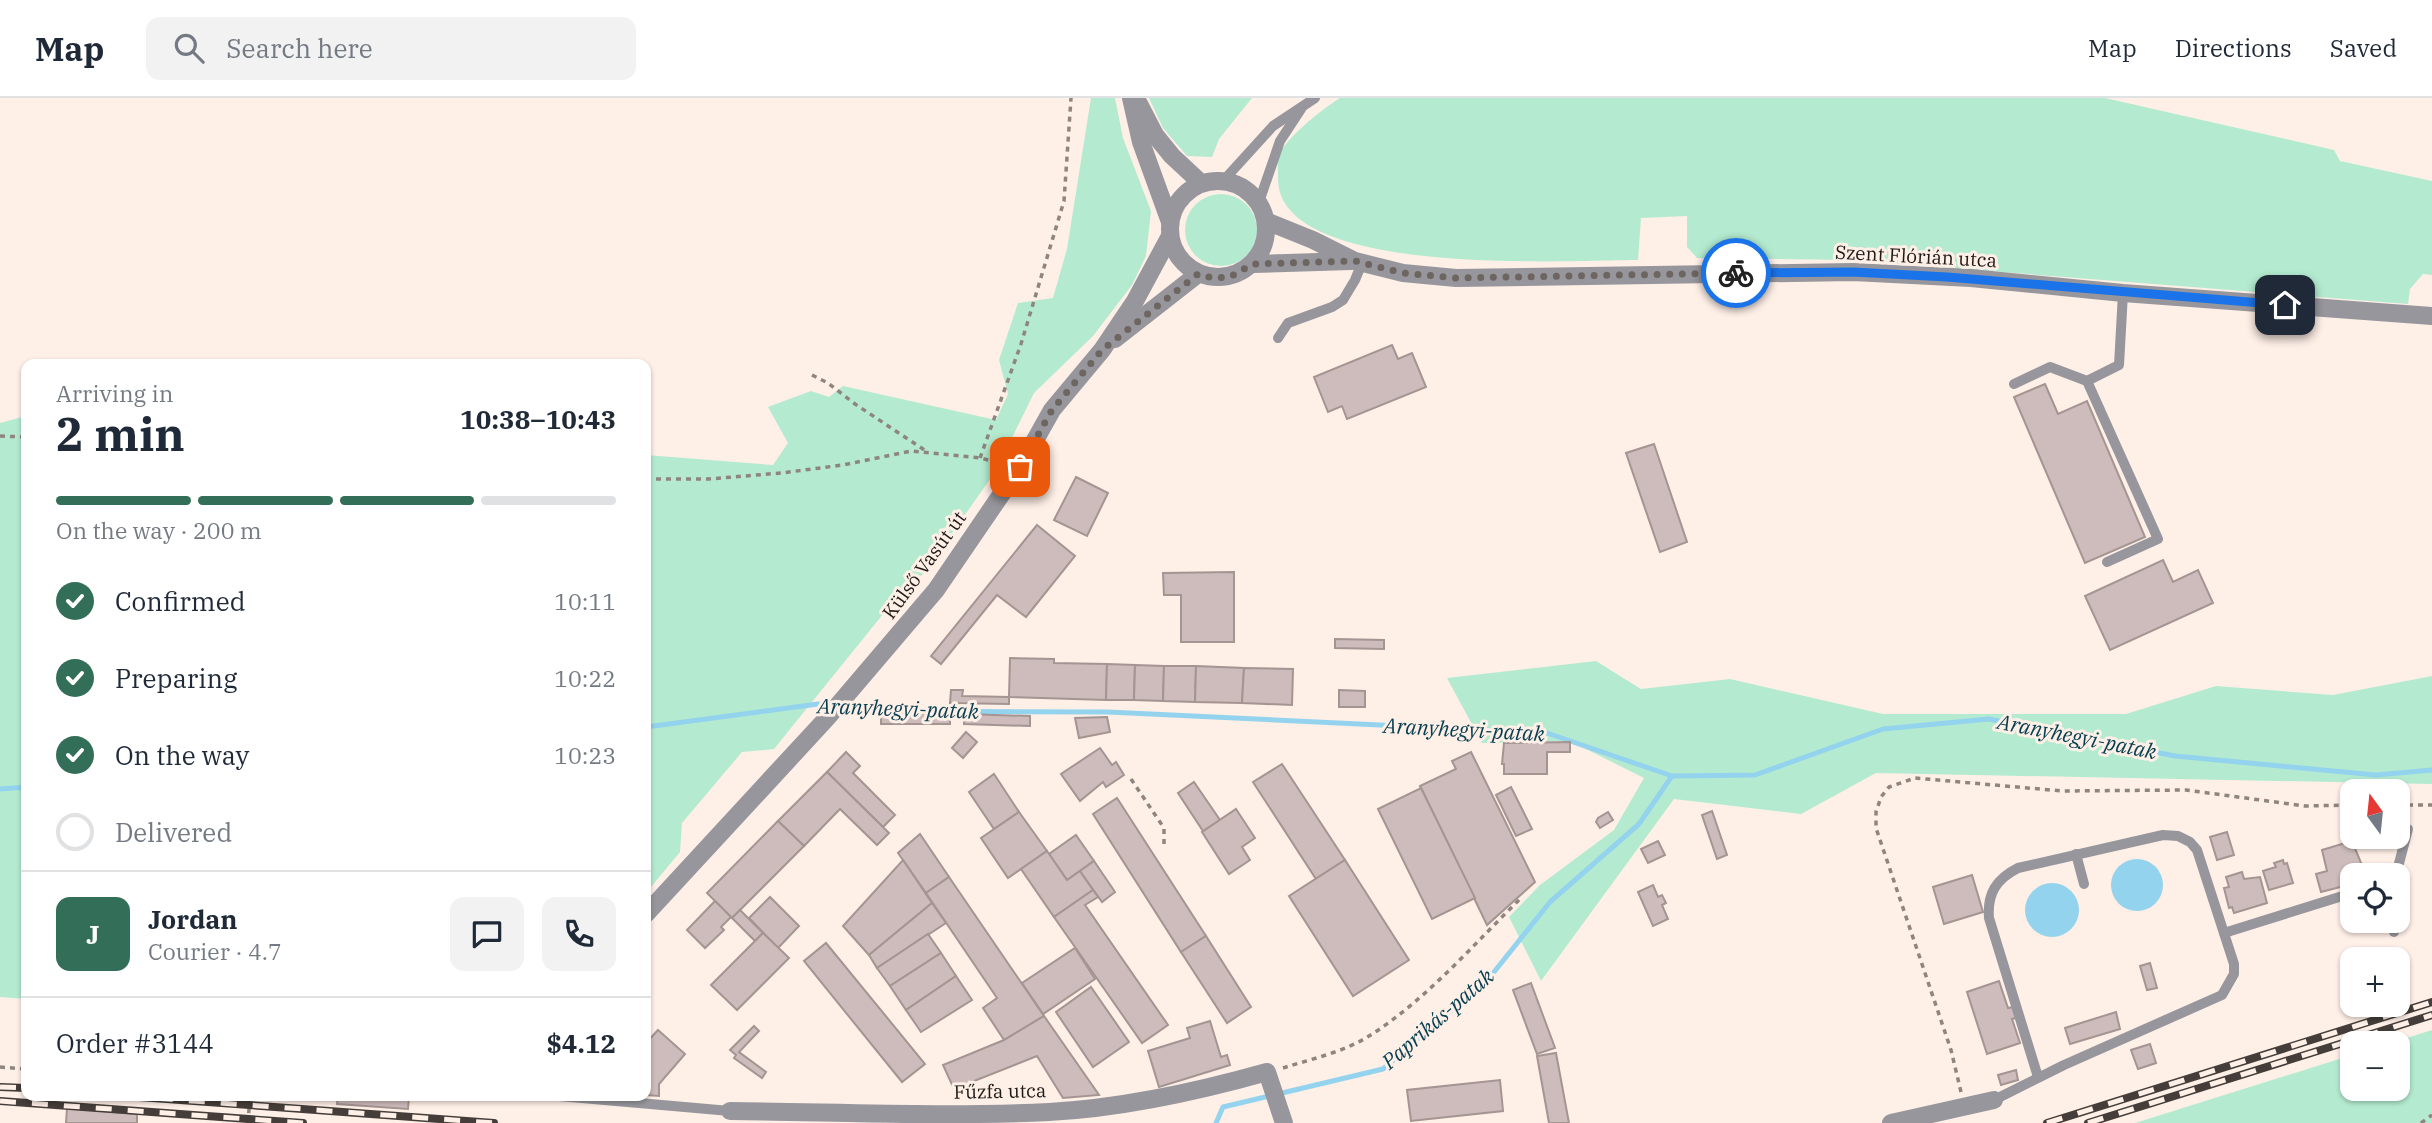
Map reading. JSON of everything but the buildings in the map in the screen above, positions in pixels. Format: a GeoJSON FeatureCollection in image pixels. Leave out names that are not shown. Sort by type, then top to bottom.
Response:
{"type":"FeatureCollection","features":[{"type":"Feature","properties":{"kind":"street"},"geometry":{"type":"LineString","coordinates":[[1133,98],[1172,156],[1201,183]]}},
{"type":"Feature","properties":{"kind":"street"},"geometry":{"type":"LineString","coordinates":[[1133,98],[1141,142],[1170,229],[1174,251],[1182,263],[1198,274],[1213,278],[1230,277],[1253,264],[1266,240],[1266,220],[1259,202],[1242,186],[1223,181],[1201,183],[1184,194],[1174,207],[1170,229]]}},
{"type":"Feature","properties":{"kind":"street","name":"Szent Flórián utca"},"geometry":{"type":"LineString","coordinates":[[1266,220],[1359,262],[1403,273],[1456,278],[1853,272],[1971,278],[2123,293],[2432,316]]}},
{"type":"Feature","properties":{"kind":"street","name":"Külső Vasút út"},"geometry":{"type":"LineString","coordinates":[[651,909],[827,718],[936,590],[1020,467],[1052,410],[1102,350],[1135,300],[1170,229]]}},
{"type":"Feature","properties":{"kind":"street","name":"Szent Flórián utca"},"geometry":{"type":"LineString","coordinates":[[1253,264],[1359,262]]}},
{"type":"Feature","properties":{"kind":"street","name":"Külső Vasút út"},"geometry":{"type":"LineString","coordinates":[[1102,350],[1198,274]]}},
{"type":"Feature","properties":{"kind":"street"},"geometry":{"type":"LineString","coordinates":[[1269,1079],[1282,1119]]}},
{"type":"Feature","properties":{"kind":"street","name":"Fűzfa utca"},"geometry":{"type":"LineString","coordinates":[[730,1111],[963,1114],[1050,1112],[1180,1095],[1269,1079]]}},
{"type":"Feature","properties":{"kind":"street"},"geometry":{"type":"LineString","coordinates":[[1891,1123],[1994,1100]]}},
{"type":"Feature","properties":{"kind":"lane"},"geometry":{"type":"LineString","coordinates":[[1223,181],[1273,126],[1310,101]]}},
{"type":"Feature","properties":{"kind":"lane"},"geometry":{"type":"LineString","coordinates":[[1259,202],[1280,141],[1310,101]]}},
{"type":"Feature","properties":{"kind":"lane"},"geometry":{"type":"LineString","coordinates":[[1278,338],[1288,323],[1332,307],[1343,300],[1355,280],[1359,262]]}},
{"type":"Feature","properties":{"kind":"lane"},"geometry":{"type":"LineString","coordinates":[[2087,381],[2119,365],[2123,293]]}},
{"type":"Feature","properties":{"kind":"lane"},"geometry":{"type":"LineString","coordinates":[[2014,384],[2050,367],[2087,381],[2158,540],[2107,562]]}},
{"type":"Feature","properties":{"kind":"lane"},"geometry":{"type":"LineString","coordinates":[[1994,1100],[2038,1077],[2222,995],[2234,974],[2234,964],[2197,850],[2190,842],[2178,836],[2163,835],[2076,854],[2018,868],[2005,874],[1995,885],[1988,905],[1995,937],[2038,1077]]}},
{"type":"Feature","properties":{"kind":"lane"},"geometry":{"type":"LineString","coordinates":[[2076,854],[2084,884]]}},
{"type":"Feature","properties":{"kind":"lane"},"geometry":{"type":"LineString","coordinates":[[2224,933],[2340,897]]}},
{"type":"Feature","properties":{"kind":"lane"},"geometry":{"type":"LineString","coordinates":[[616,1101],[730,1111]]}},
{"type":"Feature","properties":{"kind":"path"},"geometry":{"type":"LineString","coordinates":[[980,458],[1021,344],[1064,201],[1071,98]]}},
{"type":"Feature","properties":{"kind":"path"},"geometry":{"type":"LineString","coordinates":[[812,375],[828,383],[928,453]]}},
{"type":"Feature","properties":{"kind":"path"},"geometry":{"type":"LineString","coordinates":[[0,436],[21,437]]}},
{"type":"Feature","properties":{"kind":"path"},"geometry":{"type":"LineString","coordinates":[[651,479],[709,479],[781,473],[843,465],[911,451],[980,458],[1020,467]]}},
{"type":"Feature","properties":{"kind":"path"},"geometry":{"type":"LineString","coordinates":[[1130,779],[1164,828],[1164,844]]}},
{"type":"Feature","properties":{"kind":"path"},"geometry":{"type":"LineString","coordinates":[[2410,805],[2432,805]]}},
{"type":"Feature","properties":{"kind":"path"},"geometry":{"type":"LineString","coordinates":[[1269,1079],[1368,1036],[1427,991],[1522,897]]}},
{"type":"Feature","properties":{"kind":"path"},"geometry":{"type":"LineString","coordinates":[[0,1067],[21,1069]]}},
{"type":"Feature","properties":{"kind":"path"},"geometry":{"type":"LineString","coordinates":[[248,1123],[250,1101]]}},
{"type":"Feature","properties":{"kind":"path"},"geometry":{"type":"LineString","coordinates":[[2421,1123],[2432,1115]]}},
{"type":"Feature","properties":{"kind":"green space"},"geometry":{"type":"Polygon","coordinates":[[[1091,98],[1115,98],[1123,138],[1151,211],[1146,256],[1132,285],[1093,336],[1034,393],[995,472],[925,572],[892,603],[774,749],[742,752],[682,823],[680,852],[651,887],[651,455],[773,465],[788,443],[768,407],[811,391],[829,397],[843,386],[996,420],[1008,394],[999,360],[1018,303],[1053,298],[1067,249],[1091,98]]]}},
{"type":"Feature","properties":{"kind":"green space"},"geometry":{"type":"Polygon","coordinates":[[[1149,98],[1252,98],[1219,139],[1212,157],[1187,156],[1163,128],[1149,98]]]}},
{"type":"Feature","properties":{"kind":"green space"},"geometry":{"type":"Polygon","coordinates":[[[1340,98],[2105,98],[2334,150],[2340,161],[2432,181],[2432,275],[2423,274],[2410,289],[2408,304],[1849,260],[1697,258],[1687,247],[1687,216],[1641,218],[1638,260],[1493,261],[1431,257],[1373,248],[1323,233],[1290,210],[1278,177],[1282,149],[1315,116],[1340,98]]]}},
{"type":"Feature","properties":{"kind":"green space"},"geometry":{"type":"Polygon","coordinates":[[[1228,194],[1247,204],[1255,216],[1255,244],[1247,256],[1235,264],[1214,266],[1195,256],[1187,244],[1185,223],[1195,204],[1207,196],[1228,194]]]}},
{"type":"Feature","properties":{"kind":"green space"},"geometry":{"type":"Polygon","coordinates":[[[21,417],[21,999],[0,997],[0,423],[21,417]]]}},
{"type":"Feature","properties":{"kind":"green space"},"geometry":{"type":"Polygon","coordinates":[[[1596,661],[1641,689],[1730,679],[1883,714],[2126,714],[2216,686],[2333,695],[2432,676],[2432,784],[2410,784],[2410,779],[2340,779],[2340,782],[1876,773],[1801,814],[1674,799],[1541,981],[1509,917],[1540,885],[1614,830],[1644,778],[1570,741],[1482,743],[1447,678],[1596,661]]]}},
{"type":"Feature","properties":{"kind":"green space"},"geometry":{"type":"Polygon","coordinates":[[[2432,1030],[2432,1123],[2135,1123],[2340,1059],[2340,1101],[2410,1101],[2410,1037],[2432,1030]]]}},
{"type":"Feature","properties":{"kind":"water"},"geometry":{"type":"Polygon","coordinates":[[[2137,859],[2147,861],[2155,867],[2161,875],[2161,895],[2155,903],[2147,909],[2137,911],[2127,909],[2119,903],[2113,895],[2111,885],[2113,875],[2119,867],[2127,861],[2137,859]]]}},
{"type":"Feature","properties":{"kind":"water"},"geometry":{"type":"Polygon","coordinates":[[[2052,883],[2071,891],[2079,910],[2071,929],[2052,937],[2033,929],[2025,910],[2033,891],[2052,883]]]}},
{"type":"Feature","properties":{"kind":"waterway","name":"Aranyhegyi-patak"},"geometry":{"type":"LineString","coordinates":[[651,726],[818,704],[830,706]]}},
{"type":"Feature","properties":{"kind":"waterway","name":"Aranyhegyi-patak"},"geometry":{"type":"LineString","coordinates":[[840,708],[859,711],[1108,712],[1547,733],[1672,776],[1755,775],[1883,729],[1989,719],[2175,756],[2376,775],[2432,770]]}},
{"type":"Feature","properties":{"kind":"waterway","name":"Paprikás-patak"},"geometry":{"type":"LineString","coordinates":[[1216,1123],[1223,1107],[1383,1069],[1490,977],[1550,902],[1639,824],[1672,776]]}},
{"type":"Feature","properties":{"kind":"waterway","name":"Aranyhegyi-patak"},"geometry":{"type":"LineString","coordinates":[[0,789],[21,787]]}},
{"type":"Feature","properties":{"kind":"railway"},"geometry":{"type":"LineString","coordinates":[[2047,1123],[2432,1002]]}},
{"type":"Feature","properties":{"kind":"railway"},"geometry":{"type":"LineString","coordinates":[[2088,1123],[2432,1015]]}},
{"type":"Feature","properties":{"kind":"railway"},"geometry":{"type":"LineString","coordinates":[[0,1087],[21,1088]]}},
{"type":"Feature","properties":{"kind":"railway"},"geometry":{"type":"LineString","coordinates":[[0,1101],[303,1123]]}},
{"type":"Feature","properties":{"kind":"railway"},"geometry":{"type":"LineString","coordinates":[[193,1101],[494,1123]]}},
{"type":"Feature","properties":{"kind":"way so far"},"geometry":{"type":"LineString","coordinates":[[1020,467],[1052,410],[1102,350],[1198,274],[1213,278],[1230,277],[1253,264],[1355,261],[1403,273],[1456,278],[1736,273]]}},
{"type":"Feature","properties":{"kind":"route"},"geometry":{"type":"LineString","coordinates":[[1736,273],[1853,272],[1971,278],[2285,305]]}}]}
